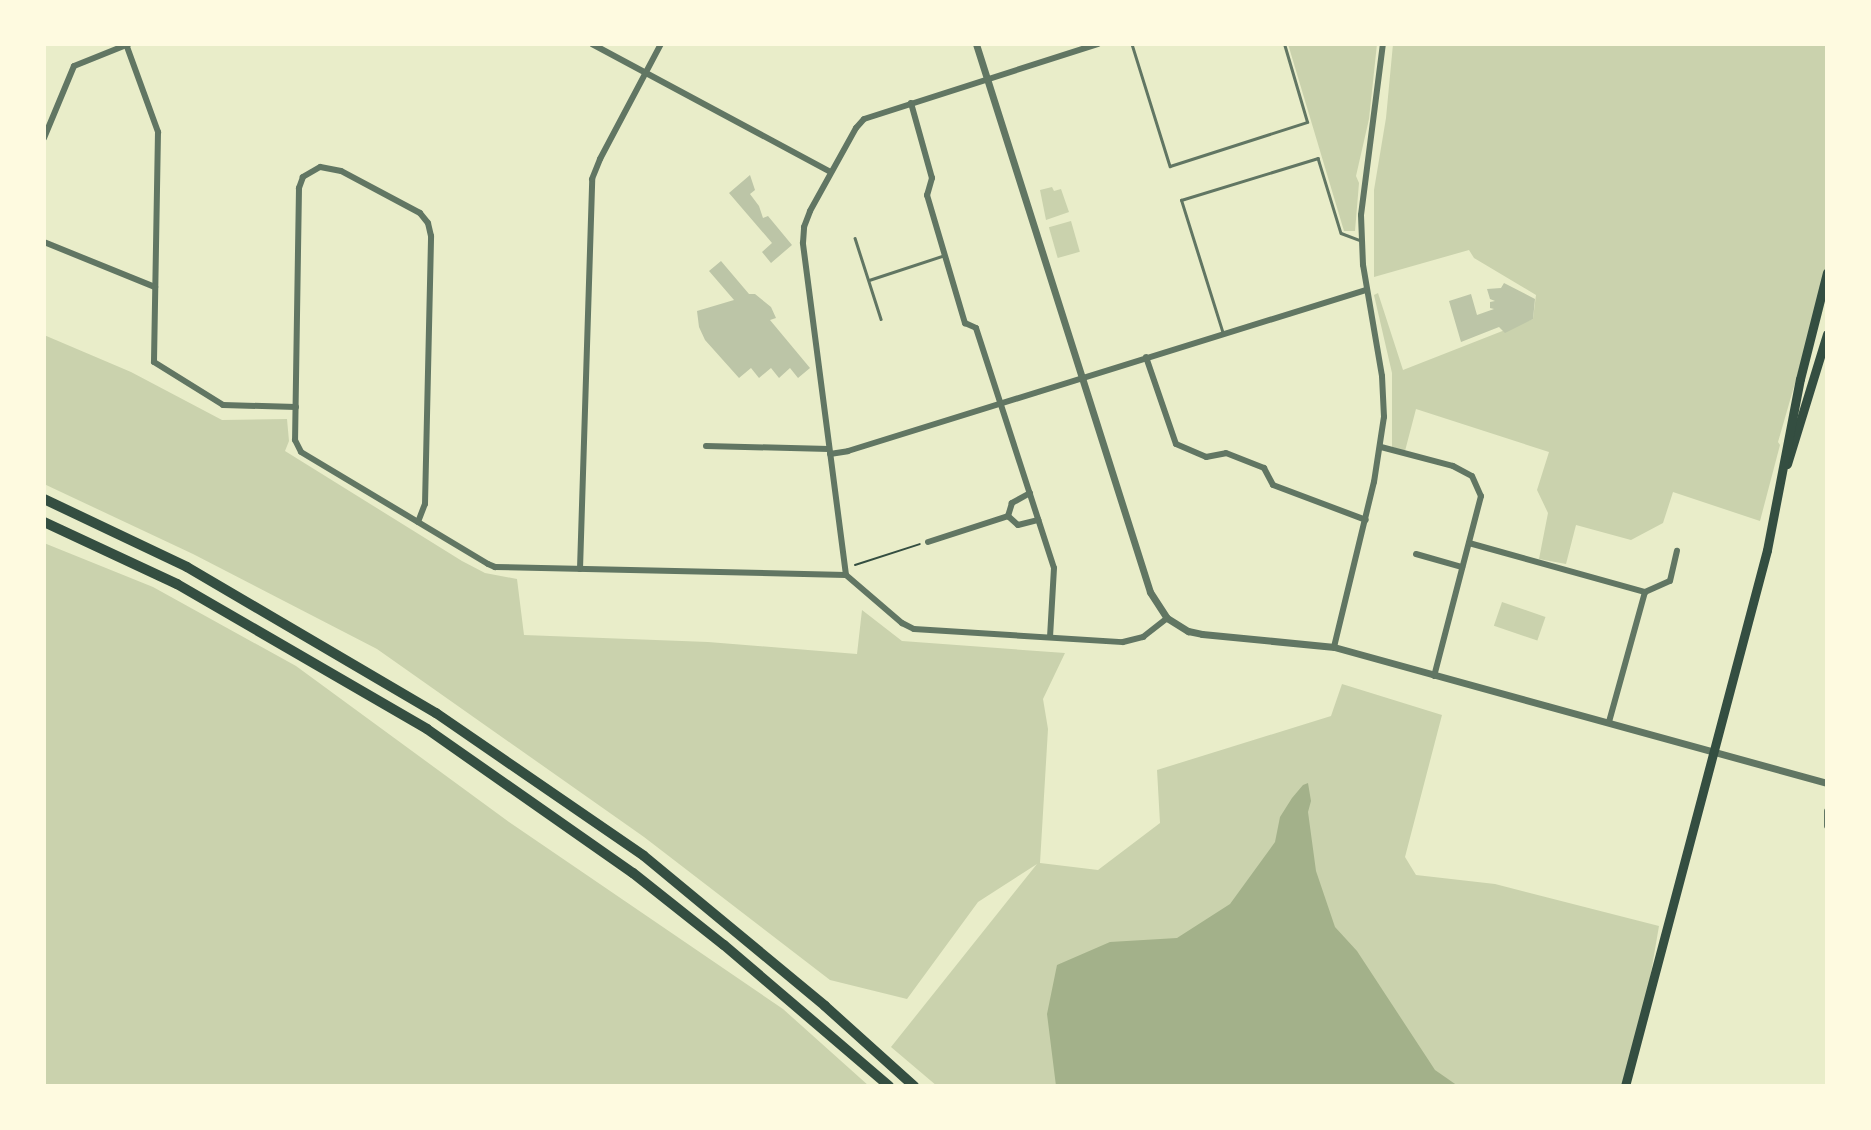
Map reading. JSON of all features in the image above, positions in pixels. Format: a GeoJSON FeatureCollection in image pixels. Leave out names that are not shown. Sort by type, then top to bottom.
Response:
{"type":"FeatureCollection","features":[{"type":"Feature","properties":{"kind":"highway"},"geometry":{"type":"LineString","coordinates":[[44,499],[187,567],[436,713],[644,856],[825,1006],[914,1086]]}},
{"type":"Feature","properties":{"kind":"highway"},"geometry":{"type":"LineString","coordinates":[[44,522],[177,584],[427,729],[633,873],[744,962],[889,1086]]}},
{"type":"Feature","properties":{"kind":"main road"},"geometry":{"type":"LineString","coordinates":[[1625,1086],[1767,550],[1800,379],[1827,272]]}},
{"type":"Feature","properties":{"kind":"main road"},"geometry":{"type":"LineString","coordinates":[[1776,495],[1827,334]]}},
{"type":"Feature","properties":{"kind":"street"},"geometry":{"type":"LineString","coordinates":[[44,138],[74,66],[127,44],[158,132],[154,362],[223,405],[296,407]]}},
{"type":"Feature","properties":{"kind":"street"},"geometry":{"type":"LineString","coordinates":[[592,44],[831,172]]}},
{"type":"Feature","properties":{"kind":"street"},"geometry":{"type":"LineString","coordinates":[[580,569],[592,179],[662,44]]}},
{"type":"Feature","properties":{"kind":"street"},"geometry":{"type":"LineString","coordinates":[[976,44],[1150,592],[1167,618],[1188,631],[1202,634],[1334,647],[1827,783]]}},
{"type":"Feature","properties":{"kind":"street"},"geometry":{"type":"LineString","coordinates":[[846,575],[803,243],[804,227],[860,122],[911,103],[1098,44]]}},
{"type":"Feature","properties":{"kind":"street"},"geometry":{"type":"LineString","coordinates":[[1334,647],[1381,447],[1383,384],[1366,290],[1362,242],[1366,167],[1378,105],[1383,44]]}},
{"type":"Feature","properties":{"kind":"street"},"geometry":{"type":"LineString","coordinates":[[911,103],[932,178],[927,195],[965,323],[976,328],[1054,568],[1050,636]]}},
{"type":"Feature","properties":{"kind":"street"},"geometry":{"type":"LineString","coordinates":[[418,522],[425,504],[431,236],[428,223],[420,213],[327,167],[312,170],[303,177],[299,188],[295,440],[301,452],[418,522],[495,567],[846,575],[902,623],[914,629],[1134,640],[1167,618]]}},
{"type":"Feature","properties":{"kind":"street"},"geometry":{"type":"LineString","coordinates":[[44,242],[155,287]]}},
{"type":"Feature","properties":{"kind":"street"},"geometry":{"type":"LineString","coordinates":[[706,446],[848,451],[1000,401],[1366,290]]}},
{"type":"Feature","properties":{"kind":"street"},"geometry":{"type":"LineString","coordinates":[[1146,357],[1176,444],[1206,457],[1226,453],[1264,468],[1273,485],[1366,520]]}},
{"type":"Feature","properties":{"kind":"street"},"geometry":{"type":"LineString","coordinates":[[1381,447],[1453,466],[1472,476],[1481,496],[1434,676]]}},
{"type":"Feature","properties":{"kind":"street"},"geometry":{"type":"LineString","coordinates":[[1008,516],[1012,503],[1030,494]]}},
{"type":"Feature","properties":{"kind":"street"},"geometry":{"type":"LineString","coordinates":[[1008,516],[1017,525],[1038,520]]}},
{"type":"Feature","properties":{"kind":"street"},"geometry":{"type":"LineString","coordinates":[[928,542],[1008,516]]}},
{"type":"Feature","properties":{"kind":"street"},"geometry":{"type":"LineString","coordinates":[[1469,543],[1644,592],[1670,581],[1677,551]]}},
{"type":"Feature","properties":{"kind":"street"},"geometry":{"type":"LineString","coordinates":[[1416,554],[1462,566]]}},
{"type":"Feature","properties":{"kind":"street"},"geometry":{"type":"LineString","coordinates":[[1609,722],[1644,592]]}},
{"type":"Feature","properties":{"kind":"street"},"geometry":{"type":"LineString","coordinates":[[1827,811],[1827,826]]}},
{"type":"Feature","properties":{"kind":"lane"},"geometry":{"type":"LineString","coordinates":[[1132,44],[1170,166],[1307,122],[1284,44]]}},
{"type":"Feature","properties":{"kind":"lane"},"geometry":{"type":"LineString","coordinates":[[1223,334],[1181,200],[1318,158],[1341,233],[1362,242]]}},
{"type":"Feature","properties":{"kind":"lane"},"geometry":{"type":"LineString","coordinates":[[855,238],[881,319]]}},
{"type":"Feature","properties":{"kind":"lane"},"geometry":{"type":"LineString","coordinates":[[869,280],[945,255]]}},
{"type":"Feature","properties":{"kind":"path"},"geometry":{"type":"LineString","coordinates":[[846,575],[853,566],[928,542]]}},
{"type":"Feature","properties":{"kind":"shaded area"},"geometry":{"type":"Polygon","coordinates":[[[1288,44],[1377,44],[1369,119],[1356,176],[1359,183],[1355,231],[1344,231],[1288,44]]]}},
{"type":"Feature","properties":{"kind":"shaded area"},"geometry":{"type":"Polygon","coordinates":[[[1393,44],[1827,44],[1827,272],[1778,442],[1780,445],[1760,521],[1673,492],[1663,523],[1631,540],[1576,525],[1566,564],[1539,559],[1548,513],[1537,490],[1549,452],[1416,409],[1405,451],[1392,447],[1392,373],[1374,295],[1378,293],[1403,370],[1533,319],[1536,295],[1474,258],[1469,250],[1374,277],[1374,190],[1386,118],[1393,44]]]}},
{"type":"Feature","properties":{"kind":"shaded area"},"geometry":{"type":"Polygon","coordinates":[[[1052,187],[1054,191],[1061,189],[1069,212],[1046,220],[1040,190],[1052,187]]]}},
{"type":"Feature","properties":{"kind":"shaded area"},"geometry":{"type":"Polygon","coordinates":[[[1071,221],[1080,252],[1058,258],[1049,227],[1071,221]]]}},
{"type":"Feature","properties":{"kind":"shaded area"},"geometry":{"type":"Polygon","coordinates":[[[44,335],[131,372],[222,420],[287,419],[289,441],[285,451],[462,561],[485,573],[517,579],[524,635],[708,642],[857,654],[862,610],[902,641],[1065,653],[1043,699],[1048,729],[1040,863],[1098,870],[1160,823],[1157,770],[1331,716],[1342,684],[1442,715],[1405,857],[1416,875],[1495,884],[1659,926],[1643,1019],[1625,1086],[937,1086],[891,1047],[1037,864],[978,902],[907,999],[830,980],[644,837],[377,649],[193,554],[44,484],[44,335]]]}},
{"type":"Feature","properties":{"kind":"shaded area"},"geometry":{"type":"Polygon","coordinates":[[[44,543],[153,587],[296,666],[509,822],[783,1009],[869,1086],[44,1086],[44,543]]]}},
{"type":"Feature","properties":{"kind":"shaded area"},"geometry":{"type":"Polygon","coordinates":[[[1502,602],[1545,617],[1537,641],[1494,626],[1502,602]]]}},
{"type":"Feature","properties":{"kind":"shaded area"},"geometry":{"type":"Polygon","coordinates":[[[1308,783],[1311,801],[1308,812],[1316,871],[1335,927],[1357,951],[1435,1070],[1458,1086],[1056,1086],[1047,1014],[1057,965],[1110,942],[1177,938],[1230,904],[1275,842],[1280,817],[1292,798],[1308,783]]]}},
{"type":"Feature","properties":{"kind":"building"},"geometry":{"type":"Polygon","coordinates":[[[750,175],[755,190],[750,194],[759,206],[763,218],[768,216],[792,245],[771,263],[762,252],[772,243],[729,193],[750,175]]]}},
{"type":"Feature","properties":{"kind":"building"},"geometry":{"type":"Polygon","coordinates":[[[721,261],[749,294],[755,294],[771,307],[776,318],[770,320],[810,368],[798,378],[790,368],[779,378],[771,368],[759,378],[751,368],[739,378],[705,340],[699,327],[697,311],[734,300],[709,271],[721,261]]]}},
{"type":"Feature","properties":{"kind":"building"},"geometry":{"type":"Polygon","coordinates":[[[1504,283],[1535,299],[1533,319],[1505,333],[1499,327],[1461,342],[1449,301],[1471,294],[1477,315],[1494,309],[1490,308],[1490,302],[1495,301],[1490,299],[1487,289],[1501,288],[1504,283]]]}}]}
